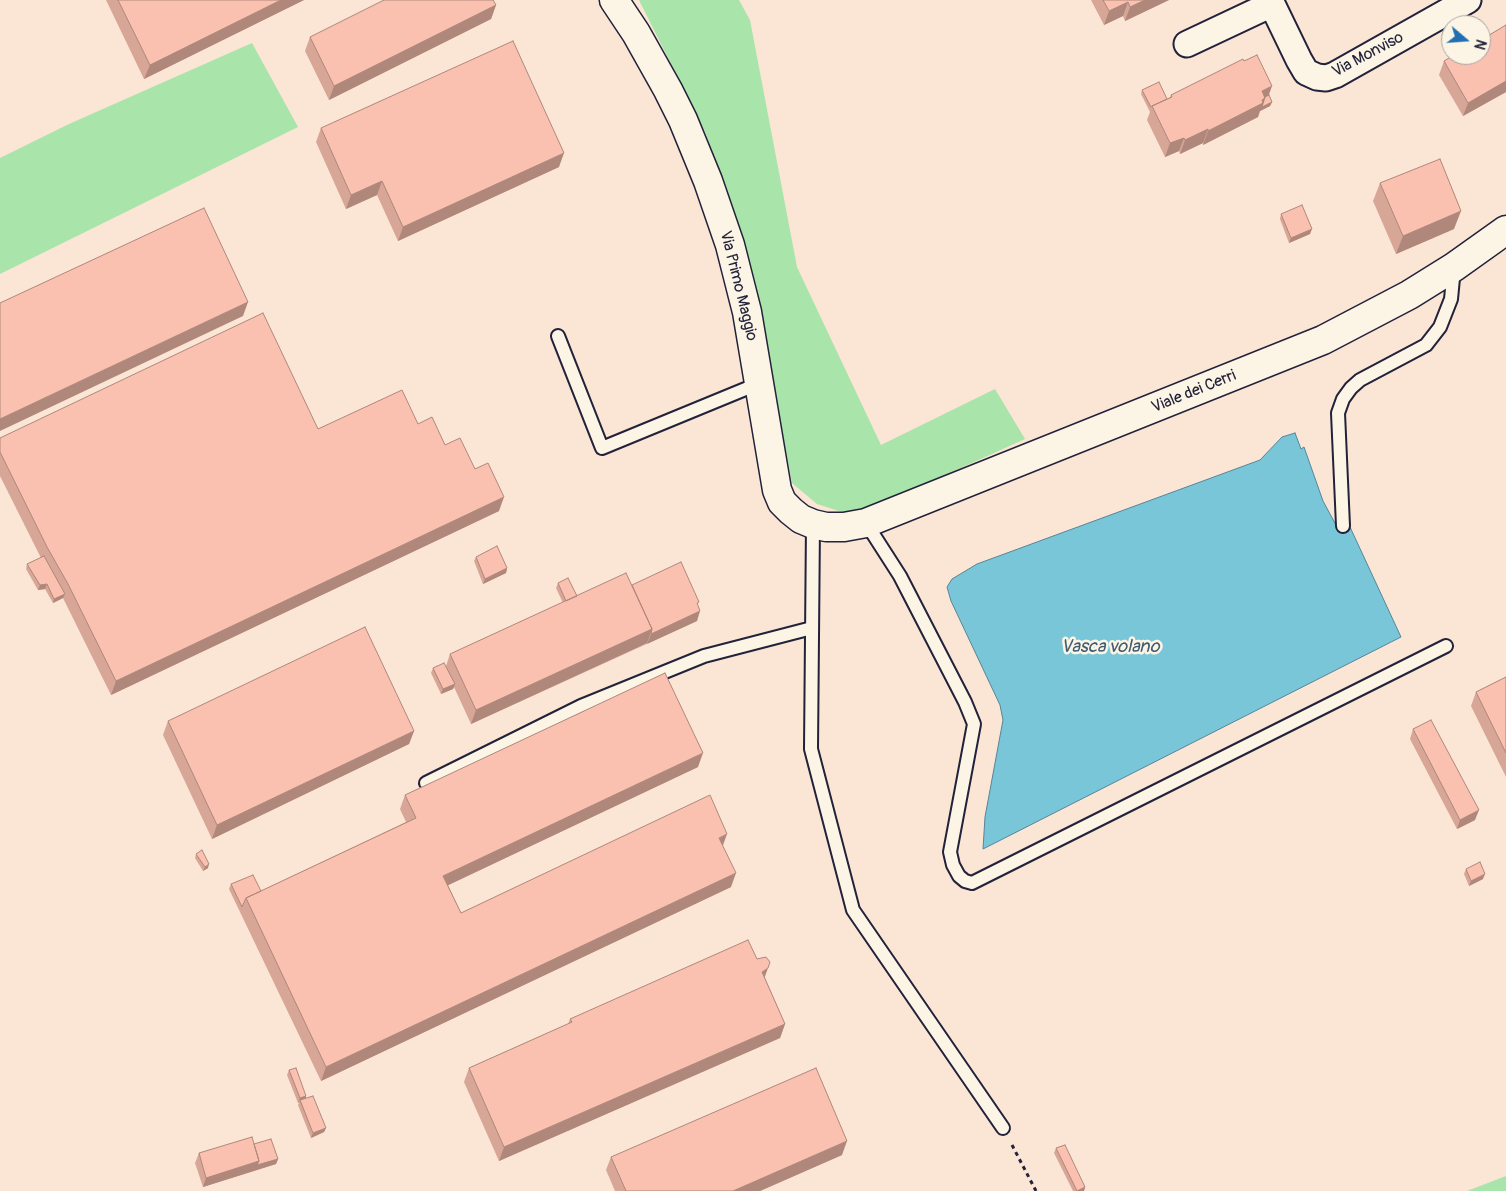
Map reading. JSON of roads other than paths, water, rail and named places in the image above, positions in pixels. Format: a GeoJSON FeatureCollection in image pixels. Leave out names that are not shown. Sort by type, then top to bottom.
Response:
{"type":"FeatureCollection","features":[{"type":"Feature","properties":{"kind":"street","name":"Via Primo Maggio"},"geometry":{"type":"LineString","coordinates":[[614,0],[636,33],[668,90],[693,142],[708,181],[739,278],[760,383],[773,478],[782,502],[801,519],[813,524],[826,527],[844,527],[866,523]]}},
{"type":"Feature","properties":{"kind":"street","name":"Via Monviso"},"geometry":{"type":"LineString","coordinates":[[1187,44],[1271,2],[1306,72],[1316,77],[1326,78],[1336,75],[1468,0]]}},
{"type":"Feature","properties":{"kind":"street","name":"Viale dei Cerri"},"geometry":{"type":"LineString","coordinates":[[866,523],[1322,340],[1410,296],[1506,230]]}},
{"type":"Feature","properties":{"kind":"lane"},"geometry":{"type":"LineString","coordinates":[[1343,526],[1338,412],[1343,399],[1360,380],[1426,345],[1440,327],[1451,299],[1454,267]]}},
{"type":"Feature","properties":{"kind":"lane"},"geometry":{"type":"LineString","coordinates":[[558,336],[602,448],[760,383]]}},
{"type":"Feature","properties":{"kind":"lane"},"geometry":{"type":"LineString","coordinates":[[866,523],[900,576],[965,702],[974,724],[950,852],[952,866],[959,876],[965,881],[972,883],[1446,646]]}},
{"type":"Feature","properties":{"kind":"lane"},"geometry":{"type":"LineString","coordinates":[[813,524],[811,748],[854,910],[1004,1128]]}},
{"type":"Feature","properties":{"kind":"lane"},"geometry":{"type":"LineString","coordinates":[[426,782],[582,706],[704,656],[812,628]]}},
{"type":"Feature","properties":{"kind":"water","name":"Vasca volano"},"geometry":{"type":"Polygon","coordinates":[[[1295,433],[1301,449],[1304,447],[1323,501],[1336,525],[1350,527],[1401,637],[983,849],[985,817],[1003,720],[1000,705],[951,601],[947,587],[952,579],[977,564],[1260,460],[1282,437],[1295,433]]]}}]}
